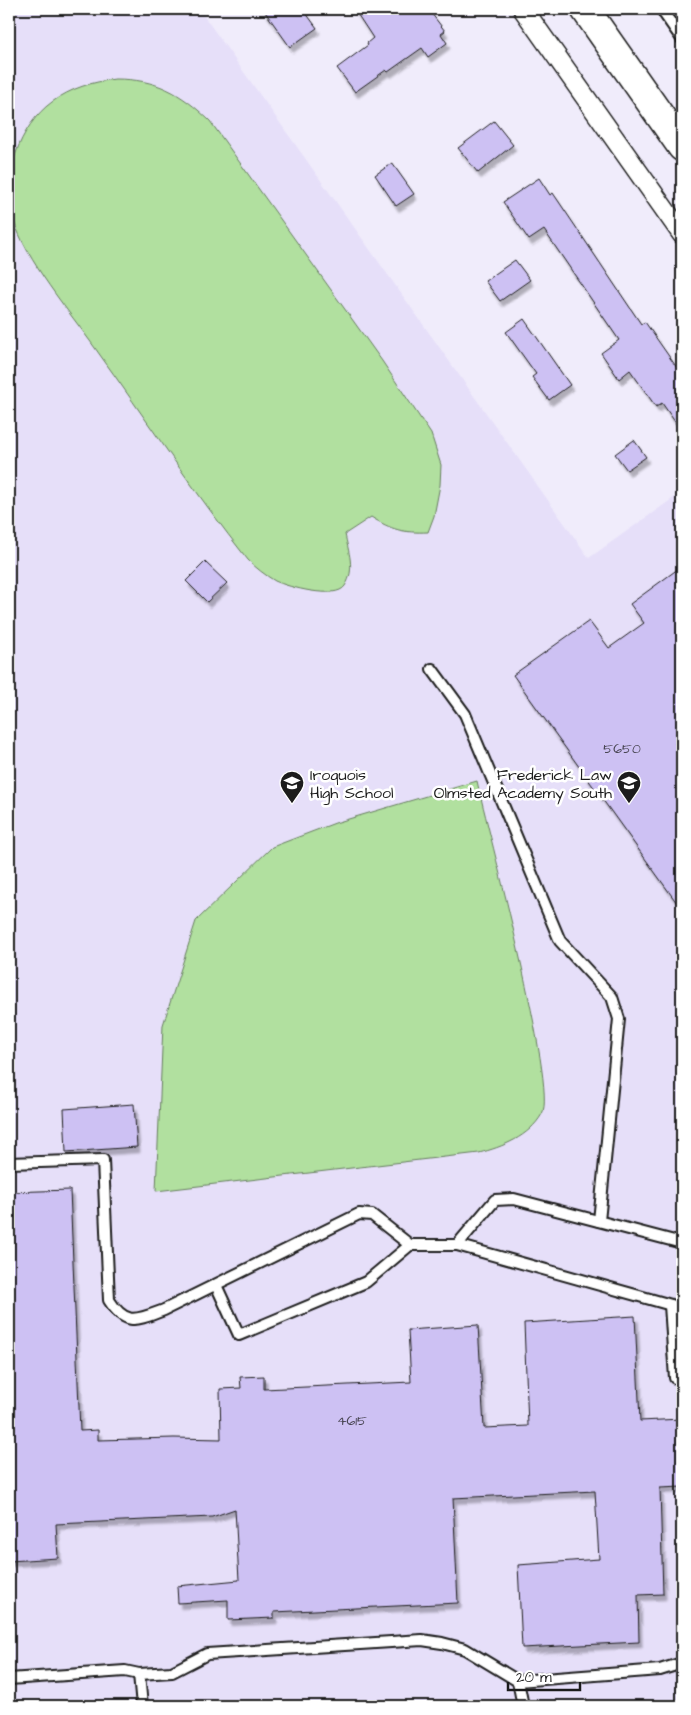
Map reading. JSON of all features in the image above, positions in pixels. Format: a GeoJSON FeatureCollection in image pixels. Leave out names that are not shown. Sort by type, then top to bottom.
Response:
{"type":"FeatureCollection","features":[{"type":"Feature","properties":{"kind":"main road"},"geometry":{"type":"LineString","coordinates":[[585,9],[682,146]]}},
{"type":"Feature","properties":{"kind":"street"},"geometry":{"type":"LineString","coordinates":[[524,9],[682,234]]}},
{"type":"Feature","properties":{"kind":"lane"},"geometry":{"type":"LineString","coordinates":[[661,9],[682,39]]}},
{"type":"Feature","properties":{"kind":"lane"},"geometry":{"type":"LineString","coordinates":[[432,669],[465,714],[560,941],[612,997],[619,1019],[599,1221]]}},
{"type":"Feature","properties":{"kind":"lane"},"geometry":{"type":"LineString","coordinates":[[9,1164],[103,1160],[108,1300],[117,1313],[124,1318],[142,1318],[164,1310],[359,1214],[372,1215],[410,1245],[458,1245],[682,1308]]}},
{"type":"Feature","properties":{"kind":"lane"},"geometry":{"type":"LineString","coordinates":[[458,1245],[495,1200],[514,1199],[682,1243]]}},
{"type":"Feature","properties":{"kind":"lane"},"geometry":{"type":"LineString","coordinates":[[216,1285],[239,1335],[366,1282],[410,1245]]}},
{"type":"Feature","properties":{"kind":"lane"},"geometry":{"type":"LineString","coordinates":[[670,1305],[674,1378],[682,1377]]}},
{"type":"Feature","properties":{"kind":"lane"},"geometry":{"type":"LineString","coordinates":[[9,1679],[125,1671],[139,1674],[172,1672],[207,1654],[422,1640],[465,1649],[518,1681],[660,1670],[682,1664]]}},
{"type":"Feature","properties":{"kind":"lane"},"geometry":{"type":"LineString","coordinates":[[139,1674],[142,1706]]}},
{"type":"Feature","properties":{"kind":"lane"},"geometry":{"type":"LineString","coordinates":[[518,1681],[523,1706]]}},
{"type":"Feature","properties":{"kind":"shaded area","name":"Iroquois High School"},"geometry":{"type":"Polygon","coordinates":[[[9,9],[199,9],[589,558],[682,492],[682,1703],[604,1706],[9,1706],[9,9]]]}},
{"type":"Feature","properties":{"kind":"green space"},"geometry":{"type":"Polygon","coordinates":[[[115,79],[143,81],[167,89],[188,102],[210,121],[382,361],[431,434],[441,465],[440,485],[434,516],[428,532],[398,530],[371,517],[345,534],[351,567],[348,580],[340,590],[332,592],[312,591],[281,584],[257,569],[248,560],[189,482],[49,285],[19,234],[13,218],[9,186],[16,154],[30,125],[40,112],[52,102],[74,89],[115,79]]]}},
{"type":"Feature","properties":{"kind":"green space"},"geometry":{"type":"Polygon","coordinates":[[[477,781],[519,955],[540,1057],[544,1094],[542,1114],[537,1122],[514,1140],[497,1148],[479,1153],[156,1191],[163,1025],[196,921],[272,847],[335,823],[477,781]]]}},
{"type":"Feature","properties":{"kind":"building"},"geometry":{"type":"Polygon","coordinates":[[[263,9],[303,9],[317,28],[290,47],[263,9]]]}},
{"type":"Feature","properties":{"kind":"building"},"geometry":{"type":"Polygon","coordinates":[[[354,9],[428,9],[445,31],[441,34],[447,43],[428,57],[422,48],[355,92],[337,68],[368,45],[367,43],[373,38],[354,9]]]}},
{"type":"Feature","properties":{"kind":"building"},"geometry":{"type":"Polygon","coordinates":[[[494,121],[513,145],[478,173],[458,148],[494,121]]]}},
{"type":"Feature","properties":{"kind":"building"},"geometry":{"type":"Polygon","coordinates":[[[392,163],[414,194],[396,206],[375,175],[392,163]]]}},
{"type":"Feature","properties":{"kind":"building"},"geometry":{"type":"Polygon","coordinates":[[[539,178],[550,195],[553,193],[641,324],[645,322],[682,375],[682,432],[662,403],[656,407],[630,370],[619,379],[601,353],[619,340],[544,230],[529,240],[503,202],[539,178]]]}},
{"type":"Feature","properties":{"kind":"building"},"geometry":{"type":"Polygon","coordinates":[[[515,260],[530,280],[500,301],[485,281],[515,260]]]}},
{"type":"Feature","properties":{"kind":"building"},"geometry":{"type":"Polygon","coordinates":[[[524,319],[570,385],[549,400],[532,377],[536,374],[506,332],[524,319]]]}},
{"type":"Feature","properties":{"kind":"building"},"geometry":{"type":"Polygon","coordinates":[[[634,440],[646,457],[627,470],[615,454],[634,440]]]}},
{"type":"Feature","properties":{"kind":"building"},"geometry":{"type":"Polygon","coordinates":[[[205,562],[227,583],[207,602],[186,581],[205,562]]]}},
{"type":"Feature","properties":{"kind":"building"},"geometry":{"type":"Polygon","coordinates":[[[682,566],[682,737],[675,743],[682,753],[682,910],[513,675],[589,621],[609,648],[644,623],[630,604],[682,566]]]}},
{"type":"Feature","properties":{"kind":"building"},"geometry":{"type":"Polygon","coordinates":[[[134,1104],[137,1147],[66,1152],[64,1109],[134,1104]]]}},
{"type":"Feature","properties":{"kind":"building"},"geometry":{"type":"Polygon","coordinates":[[[70,1190],[80,1431],[98,1430],[98,1440],[221,1439],[220,1389],[241,1388],[240,1377],[264,1376],[264,1389],[411,1382],[408,1330],[478,1325],[484,1428],[528,1426],[524,1323],[635,1316],[640,1421],[682,1419],[682,1487],[660,1488],[663,1594],[638,1595],[639,1642],[522,1648],[518,1565],[599,1559],[595,1491],[453,1498],[458,1603],[274,1612],[274,1618],[228,1620],[228,1600],[178,1603],[177,1586],[239,1580],[235,1509],[212,1517],[56,1524],[58,1558],[9,1561],[9,1192],[70,1190]]]}},
{"type":"Feature","properties":{"kind":"place","name":"Iroquois High School"},"geometry":{"type":"Point","coordinates":[292,804]}},
{"type":"Feature","properties":{"kind":"place","name":"Frederick Law Olmsted Academy South"},"geometry":{"type":"Point","coordinates":[629,804]}}]}
